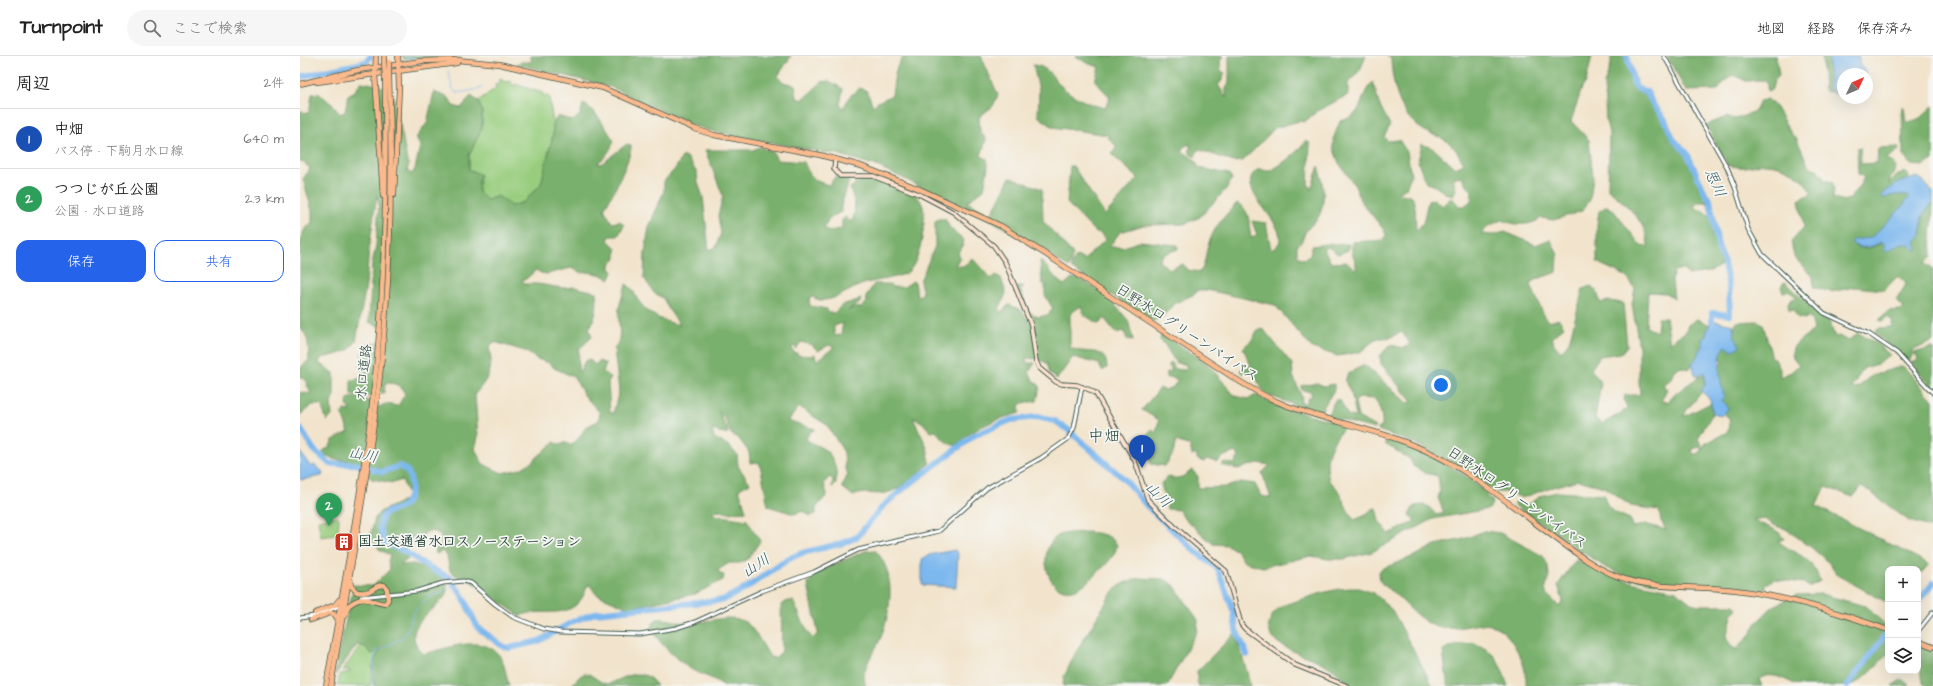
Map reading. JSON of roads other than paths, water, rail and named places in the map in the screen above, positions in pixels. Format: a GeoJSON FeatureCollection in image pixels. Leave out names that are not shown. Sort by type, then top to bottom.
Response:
{"type":"FeatureCollection","features":[{"type":"Feature","properties":{"kind":"highway"},"geometry":{"type":"LineString","coordinates":[[376,56],[375,74],[385,218]]}},
{"type":"Feature","properties":{"kind":"highway","name":"水口道路"},"geometry":{"type":"LineString","coordinates":[[384,56],[387,63]]}},
{"type":"Feature","properties":{"kind":"highway","name":"水口道路"},"geometry":{"type":"LineString","coordinates":[[366,460],[378,349],[385,218],[387,63],[389,56]]}},
{"type":"Feature","properties":{"kind":"highway"},"geometry":{"type":"LineString","coordinates":[[398,56],[409,63]]}},
{"type":"Feature","properties":{"kind":"highway"},"geometry":{"type":"LineString","coordinates":[[390,205],[393,203],[394,195],[399,70],[398,56]]}},
{"type":"Feature","properties":{"kind":"highway","name":"日野水口グリーンバイパス"},"geometry":{"type":"LineString","coordinates":[[308,82],[398,64],[436,60],[505,65],[588,84],[617,93],[695,129],[738,140],[835,159],[890,177],[1000,226],[1250,388],[1284,405],[1386,435],[1438,456],[1477,481],[1580,556],[1618,577],[1652,585],[1733,589],[1777,596],[1824,608],[1885,629]]}},
{"type":"Feature","properties":{"kind":"highway","name":"日野水口グリーンバイパス"},"geometry":{"type":"LineString","coordinates":[[308,82],[466,61]]}},
{"type":"Feature","properties":{"kind":"highway","name":"水口道路"},"geometry":{"type":"LineString","coordinates":[[331,686],[383,342],[388,268],[391,152],[387,75]]}},
{"type":"Feature","properties":{"kind":"highway"},"geometry":{"type":"LineString","coordinates":[[300,84],[308,82]]}},
{"type":"Feature","properties":{"kind":"highway","name":"水口道路"},"geometry":{"type":"LineString","coordinates":[[326,686],[340,598],[364,474]]}},
{"type":"Feature","properties":{"kind":"highway"},"geometry":{"type":"LineString","coordinates":[[340,630],[349,605],[359,600],[370,599],[385,604],[387,602],[386,588],[382,585],[368,593],[357,592],[351,586],[349,572]]}},
{"type":"Feature","properties":{"kind":"highway"},"geometry":{"type":"LineString","coordinates":[[315,613],[335,604],[340,598]]}},
{"type":"Feature","properties":{"kind":"highway"},"geometry":{"type":"LineString","coordinates":[[311,620],[330,612],[337,618]]}},
{"type":"Feature","properties":{"kind":"highway"},"geometry":{"type":"LineString","coordinates":[[1921,643],[1933,647]]}},
{"type":"Feature","properties":{"kind":"main road"},"geometry":{"type":"LineString","coordinates":[[835,159],[834,167],[840,176],[873,176],[902,186],[937,202],[953,212],[994,246],[1005,262],[1031,325],[1036,361],[1039,368],[1056,382],[1082,387],[1096,394],[1135,461],[1142,479],[1145,494],[1151,504],[1226,571],[1241,624],[1245,629],[1295,665],[1347,686]]}},
{"type":"Feature","properties":{"kind":"main road"},"geometry":{"type":"LineString","coordinates":[[834,167],[845,162]]}},
{"type":"Feature","properties":{"kind":"street"},"geometry":{"type":"LineString","coordinates":[[1664,56],[1727,167],[1748,229],[1762,254],[1824,313],[1869,334],[1897,353],[1933,393]]}},
{"type":"Feature","properties":{"kind":"street"},"geometry":{"type":"LineString","coordinates":[[348,602],[361,598],[423,590],[456,580],[471,583],[495,604],[514,617],[549,630],[561,632],[640,634],[669,630],[695,622],[762,591],[814,572],[858,550],[933,534],[945,527],[986,488],[1063,444],[1073,431],[1082,387]]}},
{"type":"Feature","properties":{"kind":"street"},"geometry":{"type":"LineString","coordinates":[[300,618],[314,616],[337,607]]}},
{"type":"Feature","properties":{"kind":"street"},"geometry":{"type":"LineString","coordinates":[[1921,626],[1933,612]]}},
{"type":"Feature","properties":{"kind":"water"},"geometry":{"type":"Polygon","coordinates":[[[1829,56],[1859,56],[1859,61],[1863,68],[1837,68],[1837,92],[1833,94],[1828,86],[1829,56]]]}},
{"type":"Feature","properties":{"kind":"water"},"geometry":{"type":"Polygon","coordinates":[[[1917,177],[1921,179],[1933,192],[1933,202],[1922,217],[1921,234],[1915,242],[1918,250],[1914,250],[1910,245],[1901,243],[1888,251],[1884,250],[1885,245],[1882,242],[1863,248],[1851,243],[1853,240],[1871,238],[1901,208],[1909,197],[1897,195],[1885,198],[1881,197],[1882,194],[1898,183],[1917,177]]]}},
{"type":"Feature","properties":{"kind":"water"},"geometry":{"type":"Polygon","coordinates":[[[1711,320],[1733,325],[1734,336],[1740,346],[1732,351],[1726,346],[1721,356],[1720,378],[1725,397],[1721,401],[1726,404],[1728,409],[1721,416],[1713,413],[1710,399],[1701,391],[1705,385],[1705,373],[1702,373],[1697,377],[1691,366],[1703,346],[1702,339],[1705,337],[1711,320]]]}},
{"type":"Feature","properties":{"kind":"water"},"geometry":{"type":"Polygon","coordinates":[[[300,452],[311,467],[314,465],[323,472],[322,476],[300,480],[300,452]]]}},
{"type":"Feature","properties":{"kind":"water"},"geometry":{"type":"Polygon","coordinates":[[[955,550],[958,554],[956,587],[922,585],[922,559],[929,555],[955,550]]]}},
{"type":"Feature","properties":{"kind":"waterway"},"geometry":{"type":"LineString","coordinates":[[404,56],[407,58],[415,58]]}},
{"type":"Feature","properties":{"kind":"waterway","name":"思川"},"geometry":{"type":"LineString","coordinates":[[1627,56],[1634,84],[1638,89],[1647,92],[1652,103],[1664,118],[1674,140],[1687,153],[1705,193],[1710,200],[1718,247],[1723,259],[1729,288],[1730,315],[1712,313],[1712,320]]}},
{"type":"Feature","properties":{"kind":"waterway"},"geometry":{"type":"LineString","coordinates":[[300,77],[366,62],[370,57]]}},
{"type":"Feature","properties":{"kind":"waterway"},"geometry":{"type":"LineString","coordinates":[[448,71],[453,89],[457,93],[483,87]]}},
{"type":"Feature","properties":{"kind":"waterway","name":"山川"},"geometry":{"type":"LineString","coordinates":[[300,428],[314,450],[330,464],[356,464],[382,472],[400,466],[408,472],[411,485],[410,494],[407,501],[401,508],[390,511],[382,517],[380,527],[384,543],[402,550],[430,568],[450,578],[462,595],[478,628],[504,647],[510,648],[539,641],[574,621],[595,613],[723,600],[746,588],[790,558],[802,553],[843,543],[857,537],[883,506],[903,489],[975,435],[1011,420],[1037,417],[1055,421],[1066,428],[1124,479],[1148,507],[1195,551],[1218,569],[1234,613],[1236,630],[1247,655]]}},
{"type":"Feature","properties":{"kind":"waterway"},"geometry":{"type":"LineString","coordinates":[[1921,598],[1933,583]]}},
{"type":"Feature","properties":{"kind":"waterway"},"geometry":{"type":"LineString","coordinates":[[372,686],[376,652],[403,637],[407,632],[414,612],[427,598],[448,590],[454,584]]}},
{"type":"Feature","properties":{"kind":"waterway"},"geometry":{"type":"LineString","coordinates":[[1847,686],[1885,636]]}},
{"type":"Feature","properties":{"kind":"place","name":"中畑"},"geometry":{"type":"Point","coordinates":[1142,468]}},
{"type":"Feature","properties":{"kind":"place","name":"つつじが丘公園"},"geometry":{"type":"Point","coordinates":[329,526]}},
{"type":"Feature","properties":{"kind":"place","name":"国土交通省水口スノーステーション"},"geometry":{"type":"Point","coordinates":[344,542]}},
{"type":"Feature","properties":{"kind":"district","name":"中畑"},"geometry":{"type":"Point","coordinates":[1104,436]}}]}
